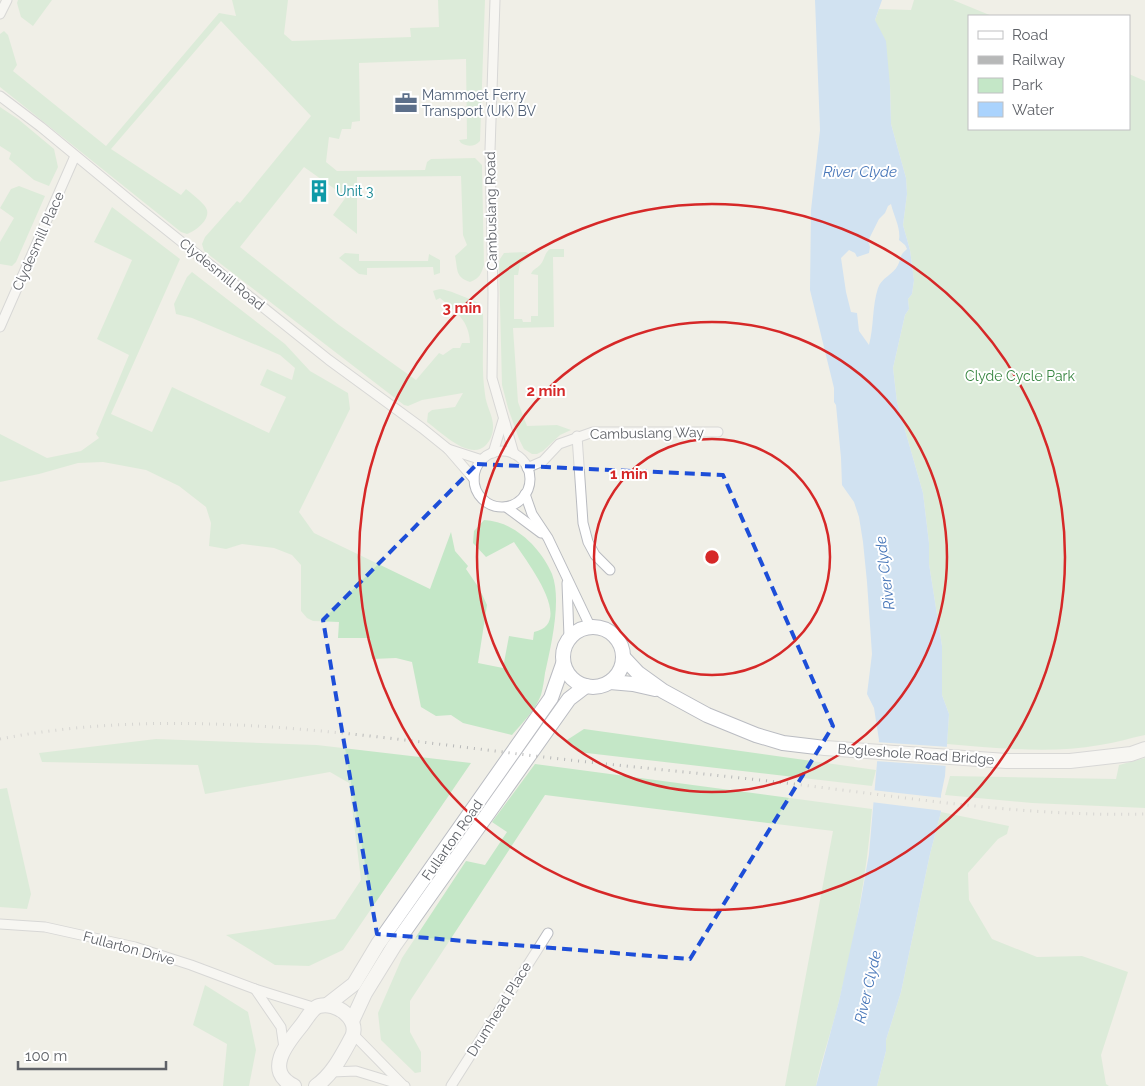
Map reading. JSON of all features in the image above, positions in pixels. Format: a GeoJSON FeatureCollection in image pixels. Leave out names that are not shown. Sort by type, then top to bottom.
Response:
{"type":"FeatureCollection","features":[{"type":"Feature","properties":{"kind":"street"},"geometry":{"type":"LineString","coordinates":[[0,14],[7,0]]}},
{"type":"Feature","properties":{"kind":"street","name":"Cambuslang Road"},"geometry":{"type":"LineString","coordinates":[[494,0],[490,150],[494,293],[492,378],[514,454]]}},
{"type":"Feature","properties":{"kind":"street","name":"Clydesmill Road"},"geometry":{"type":"LineString","coordinates":[[0,96],[42,127],[75,156],[329,360],[448,449],[474,479]]}},
{"type":"Feature","properties":{"kind":"street","name":"Clydesmill Place"},"geometry":{"type":"LineString","coordinates":[[0,327],[75,156]]}},
{"type":"Feature","properties":{"kind":"street"},"geometry":{"type":"LineString","coordinates":[[493,453],[503,420]]}},
{"type":"Feature","properties":{"kind":"street","name":"Cambuslang Way"},"geometry":{"type":"LineString","coordinates":[[527,468],[543,461],[559,444],[592,432],[718,432]]}},
{"type":"Feature","properties":{"kind":"street"},"geometry":{"type":"LineString","coordinates":[[577,436],[583,523],[588,542],[595,554],[610,570]]}},
{"type":"Feature","properties":{"kind":"street","name":"Clydesmill Road"},"geometry":{"type":"LineString","coordinates":[[448,449],[482,460]]}},
{"type":"Feature","properties":{"kind":"street"},"geometry":{"type":"LineString","coordinates":[[500,451],[514,454],[524,463],[530,477],[529,486],[525,494],[520,500],[506,507],[497,507],[482,500],[478,494],[474,479],[475,472],[482,460],[493,453],[500,451]]}},
{"type":"Feature","properties":{"kind":"street"},"geometry":{"type":"LineString","coordinates":[[525,494],[532,514],[548,538],[590,626]]}},
{"type":"Feature","properties":{"kind":"street"},"geometry":{"type":"LineString","coordinates":[[506,507],[548,538]]}},
{"type":"Feature","properties":{"kind":"street"},"geometry":{"type":"LineString","coordinates":[[567,578],[569,637]]}},
{"type":"Feature","properties":{"kind":"street"},"geometry":{"type":"LineString","coordinates":[[590,626],[608,630],[620,644],[623,657],[622,666],[617,675],[610,682],[602,685],[586,686],[572,679],[563,664],[562,655],[564,645],[569,637],[582,628],[590,626]]}},
{"type":"Feature","properties":{"kind":"street"},"geometry":{"type":"LineString","coordinates":[[623,657],[638,673],[663,691]]}},
{"type":"Feature","properties":{"kind":"street","name":"Fullarton Road"},"geometry":{"type":"LineString","coordinates":[[278,1063],[284,1048],[322,1007],[354,984],[378,944],[551,698],[563,664]]}},
{"type":"Feature","properties":{"kind":"street"},"geometry":{"type":"LineString","coordinates":[[610,682],[633,684],[663,691]]}},
{"type":"Feature","properties":{"kind":"street","name":"Fullarton Road"},"geometry":{"type":"LineString","coordinates":[[316,1086],[332,1072],[365,993],[394,946],[569,700],[586,686]]}},
{"type":"Feature","properties":{"kind":"street","name":"Bogleshole Road Bridge"},"geometry":{"type":"LineString","coordinates":[[663,691],[707,715],[756,735],[783,743],[825,748],[1006,761],[1070,762],[1131,754],[1145,749]]}},
{"type":"Feature","properties":{"kind":"street","name":"Fullarton Drive"},"geometry":{"type":"LineString","coordinates":[[0,924],[45,927],[135,947],[191,965],[255,989],[322,1007]]}},
{"type":"Feature","properties":{"kind":"street","name":"Drumhead Place"},"geometry":{"type":"LineString","coordinates":[[451,1086],[548,933]]}},
{"type":"Feature","properties":{"kind":"street"},"geometry":{"type":"LineString","coordinates":[[255,989],[281,1027],[284,1048]]}},
{"type":"Feature","properties":{"kind":"street"},"geometry":{"type":"LineString","coordinates":[[322,1007],[343,1010],[352,1028],[404,1086]]}},
{"type":"Feature","properties":{"kind":"street"},"geometry":{"type":"LineString","coordinates":[[274,1086],[278,1063]]}},
{"type":"Feature","properties":{"kind":"street"},"geometry":{"type":"LineString","coordinates":[[278,1063],[282,1075],[294,1086]]}},
{"type":"Feature","properties":{"kind":"street"},"geometry":{"type":"LineString","coordinates":[[332,1072],[356,1071],[404,1086]]}},
{"type":"Feature","properties":{"kind":"highlighted area"},"geometry":{"type":"Polygon","coordinates":[[[477,464],[723,475],[833,726],[690,959],[377,934],[323,620],[477,464]]]}},
{"type":"Feature","properties":{"kind":"green space"},"geometry":{"type":"Polygon","coordinates":[[[18,0],[52,0],[33,26],[21,17],[17,3],[18,0]]]}},
{"type":"Feature","properties":{"kind":"green space"},"geometry":{"type":"Polygon","coordinates":[[[232,0],[288,0],[284,34],[292,41],[411,37],[410,28],[439,27],[438,0],[485,0],[480,141],[469,146],[461,143],[459,140],[467,139],[466,59],[359,63],[360,121],[352,122],[351,129],[342,129],[339,139],[329,137],[326,162],[337,171],[425,170],[427,162],[431,159],[475,158],[482,165],[484,265],[478,277],[470,282],[459,275],[457,269],[455,256],[467,245],[463,235],[461,176],[357,177],[357,234],[333,215],[346,197],[304,167],[240,247],[339,325],[416,380],[439,353],[443,355],[453,348],[460,348],[462,343],[470,343],[467,328],[461,317],[440,298],[436,300],[433,291],[444,290],[461,295],[480,304],[483,314],[484,384],[493,428],[489,442],[479,449],[464,448],[447,438],[427,422],[428,413],[432,410],[455,407],[463,393],[422,400],[408,406],[404,405],[204,251],[202,244],[205,237],[237,201],[240,203],[311,116],[221,21],[111,149],[181,195],[186,189],[202,203],[207,210],[206,219],[199,227],[187,234],[181,232],[0,87],[0,34],[4,31],[8,35],[17,65],[13,71],[106,146],[219,13],[236,16],[232,0]]]}},
{"type":"Feature","properties":{"kind":"green space","name":"Clyde Cycle Park"},"geometry":{"type":"Polygon","coordinates":[[[914,0],[953,0],[990,15],[968,15],[968,130],[1130,130],[1130,74],[1145,81],[1145,735],[1081,748],[1043,750],[947,744],[949,714],[942,695],[942,646],[929,564],[929,543],[923,493],[897,402],[893,368],[905,315],[909,309],[908,299],[912,294],[914,280],[910,250],[903,225],[907,194],[906,178],[891,124],[890,86],[875,20],[879,9],[911,10],[914,0]]]}},
{"type":"Feature","properties":{"kind":"green space"},"geometry":{"type":"Polygon","coordinates":[[[0,107],[18,119],[54,149],[58,167],[49,186],[34,180],[9,159],[11,153],[0,146],[0,107]]]}},
{"type":"Feature","properties":{"kind":"green space"},"geometry":{"type":"Polygon","coordinates":[[[19,186],[45,196],[16,262],[12,266],[0,264],[0,242],[14,218],[0,208],[11,189],[19,186]]]}},
{"type":"Feature","properties":{"kind":"green space"},"geometry":{"type":"Polygon","coordinates":[[[112,207],[180,259],[111,414],[152,432],[172,387],[269,433],[286,397],[260,385],[267,369],[292,380],[295,368],[280,355],[192,318],[176,314],[174,304],[187,277],[192,272],[285,344],[310,371],[348,393],[350,409],[299,512],[314,533],[430,589],[451,532],[455,551],[468,566],[466,569],[479,588],[487,605],[478,663],[503,668],[509,636],[533,640],[534,632],[546,626],[550,617],[549,605],[537,576],[514,542],[486,557],[473,543],[474,531],[484,520],[506,525],[525,538],[541,555],[552,574],[555,585],[556,610],[552,637],[541,695],[532,712],[512,735],[463,723],[451,715],[436,716],[421,707],[412,662],[396,658],[372,659],[370,638],[338,638],[339,622],[313,621],[307,618],[301,611],[301,565],[292,555],[274,548],[242,544],[226,549],[209,546],[211,523],[206,507],[179,486],[146,470],[103,462],[78,463],[0,482],[0,434],[47,458],[81,451],[99,438],[96,434],[129,355],[97,339],[132,260],[94,242],[112,207]]]}},
{"type":"Feature","properties":{"kind":"green space"},"geometry":{"type":"Polygon","coordinates":[[[550,249],[564,249],[564,257],[553,257],[554,327],[513,328],[518,402],[527,426],[557,425],[571,430],[560,435],[543,451],[532,454],[524,449],[519,439],[502,385],[499,265],[504,253],[526,252],[531,255],[520,264],[518,275],[514,275],[514,319],[531,322],[531,316],[538,316],[538,275],[531,274],[542,263],[550,249]]]}},
{"type":"Feature","properties":{"kind":"green space"},"geometry":{"type":"Polygon","coordinates":[[[345,253],[359,254],[359,261],[428,261],[429,254],[440,260],[440,273],[434,275],[433,267],[367,268],[367,275],[359,274],[339,258],[345,253]]]}},
{"type":"Feature","properties":{"kind":"green space"},"geometry":{"type":"Polygon","coordinates":[[[584,729],[876,770],[872,786],[578,752],[567,740],[584,729]]]}},
{"type":"Feature","properties":{"kind":"green space"},"geometry":{"type":"Polygon","coordinates":[[[156,739],[317,745],[471,763],[343,950],[309,966],[275,965],[226,935],[335,919],[361,880],[349,783],[330,772],[205,794],[198,765],[42,762],[39,753],[156,739]]]}},
{"type":"Feature","properties":{"kind":"green space"},"geometry":{"type":"Polygon","coordinates":[[[1145,758],[1145,808],[1032,803],[945,795],[950,776],[1116,779],[1119,765],[1145,758]]]}},
{"type":"Feature","properties":{"kind":"green space"},"geometry":{"type":"Polygon","coordinates":[[[535,764],[872,809],[864,881],[855,929],[839,1001],[816,1086],[785,1086],[833,831],[545,795],[410,1001],[410,1032],[421,1052],[421,1072],[415,1073],[381,1040],[378,1013],[402,958],[466,861],[485,865],[507,832],[492,822],[535,764]]]}},
{"type":"Feature","properties":{"kind":"green space"},"geometry":{"type":"Polygon","coordinates":[[[7,788],[31,894],[27,909],[0,907],[0,789],[7,788]]]}},
{"type":"Feature","properties":{"kind":"green space"},"geometry":{"type":"Polygon","coordinates":[[[941,812],[1009,826],[1007,834],[998,839],[968,873],[969,900],[992,939],[1037,957],[1082,956],[1128,972],[1101,1055],[1106,1084],[1109,1086],[877,1086],[886,1051],[886,1040],[901,992],[930,854],[941,812]]]}},
{"type":"Feature","properties":{"kind":"green space"},"geometry":{"type":"Polygon","coordinates":[[[205,985],[248,1012],[256,1050],[249,1086],[223,1086],[227,1044],[193,1025],[205,985]]]}},
{"type":"Feature","properties":{"kind":"water","name":"River Clyde"},"geometry":{"type":"Polygon","coordinates":[[[815,0],[882,0],[875,20],[886,41],[891,124],[906,178],[907,194],[903,225],[910,250],[914,280],[912,294],[908,299],[909,309],[905,315],[893,368],[897,402],[923,493],[929,543],[929,564],[942,646],[942,695],[949,714],[941,812],[930,854],[901,992],[886,1040],[886,1051],[877,1086],[816,1086],[839,1001],[860,905],[869,854],[879,740],[874,708],[867,694],[872,654],[863,542],[859,517],[854,502],[842,485],[834,388],[810,290],[811,210],[820,130],[815,0]],[[891,204],[879,219],[868,241],[869,253],[857,257],[855,253],[849,250],[841,258],[851,312],[857,313],[859,331],[869,345],[878,288],[882,281],[896,268],[901,255],[907,249],[899,240],[898,227],[891,204]]]}},
{"type":"Feature","properties":{"kind":"pier"},"geometry":{"type":"Polygon","coordinates":[[[876,742],[949,747],[948,766],[875,761],[876,742]]]}},
{"type":"Feature","properties":{"kind":"pier"},"geometry":{"type":"Polygon","coordinates":[[[872,790],[943,798],[944,811],[871,802],[872,790]]]}},
{"type":"Feature","properties":{"kind":"railway"},"geometry":{"type":"LineString","coordinates":[[0,739],[62,730],[123,725],[185,723],[310,730],[1013,810],[1057,813],[1145,814]]}},
{"type":"Feature","properties":{"kind":"place","name":"Mammoet Ferry Transport (UK) BV"},"geometry":{"type":"Point","coordinates":[406,103]}},
{"type":"Feature","properties":{"kind":"place","name":"Unit 3"},"geometry":{"type":"Point","coordinates":[319,191]}}]}
